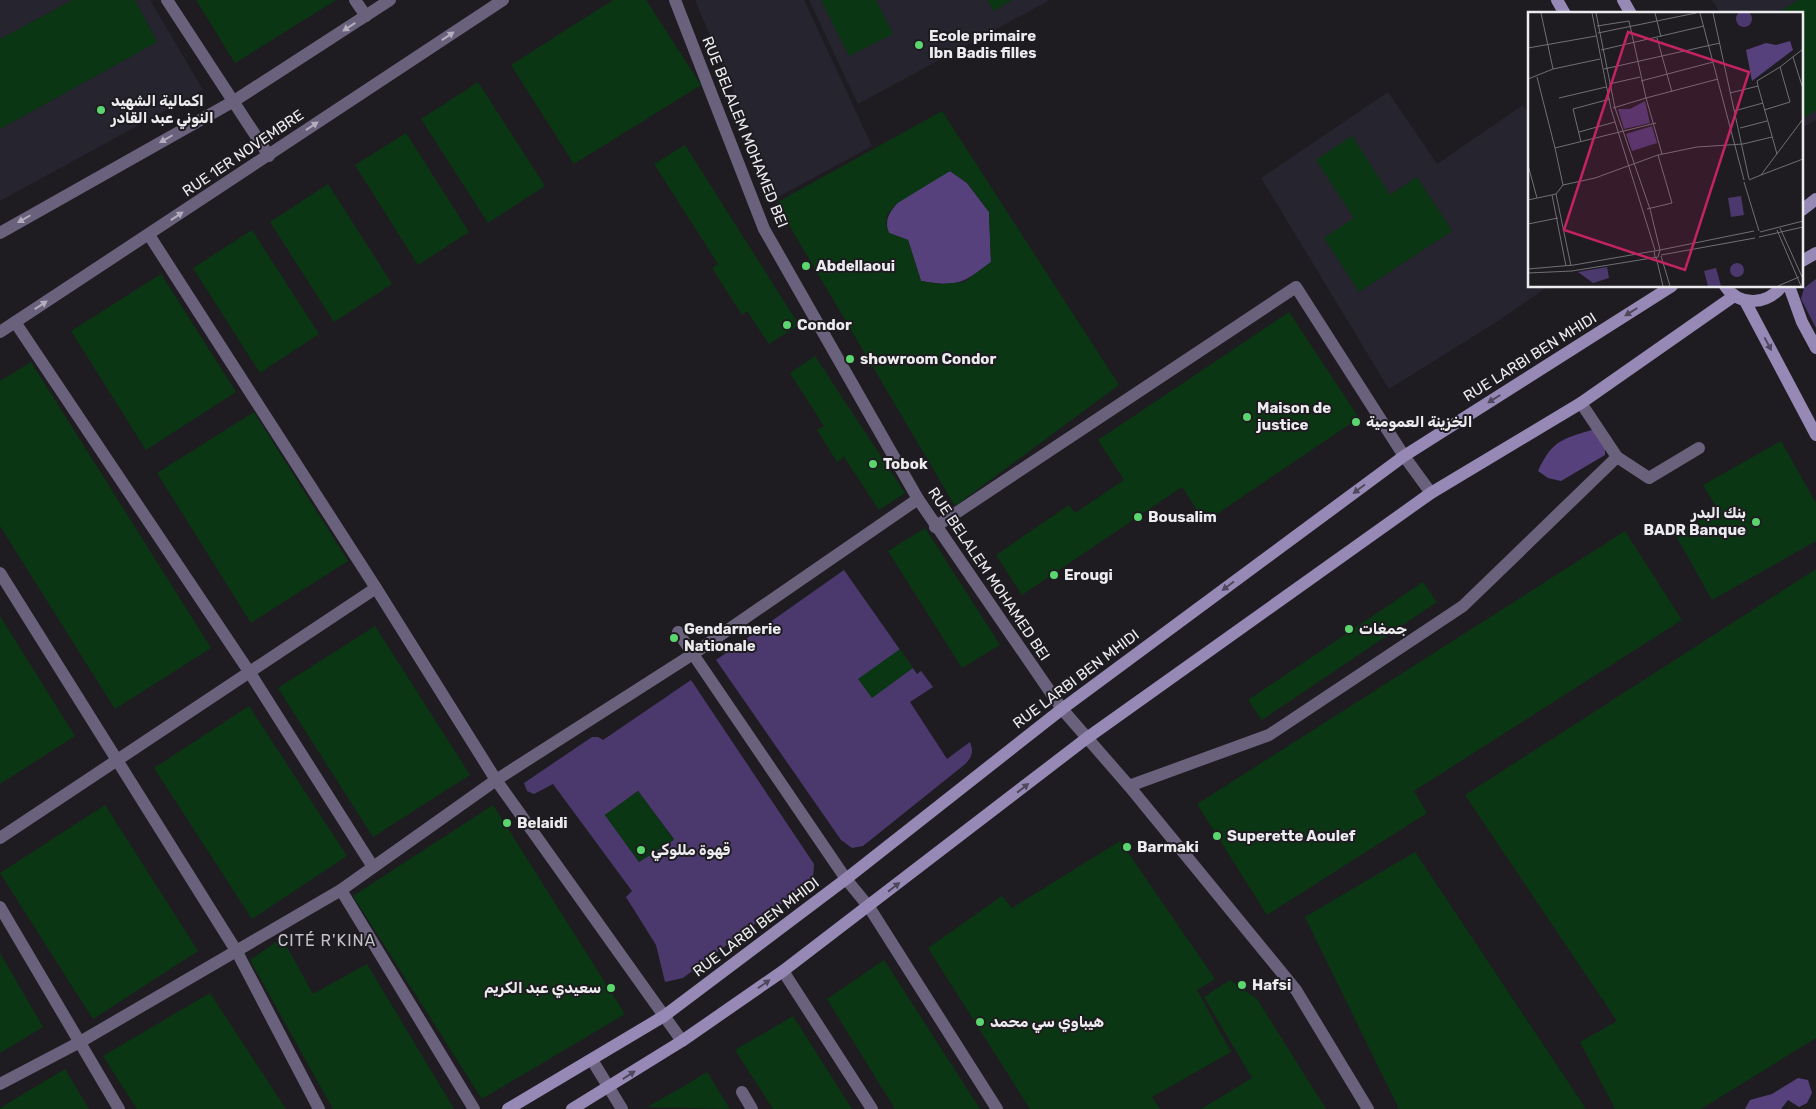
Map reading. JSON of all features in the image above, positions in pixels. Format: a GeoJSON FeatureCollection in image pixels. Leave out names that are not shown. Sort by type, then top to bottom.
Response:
{"type":"FeatureCollection","features":[{"type":"Feature","properties":{"kind":"street"},"geometry":{"type":"LineString","coordinates":[[168,0],[269,156]]}},
{"type":"Feature","properties":{"kind":"street"},"geometry":{"type":"LineString","coordinates":[[356,0],[366,16]]}},
{"type":"Feature","properties":{"kind":"street"},"geometry":{"type":"LineString","coordinates":[[0,233],[234,101],[390,0]]}},
{"type":"Feature","properties":{"kind":"street","name":"RUE 1ER NOVEMBRE"},"geometry":{"type":"LineString","coordinates":[[0,332],[269,156],[502,0]]}},
{"type":"Feature","properties":{"kind":"street","name":"RUE BELALEM MOHAMED BEI"},"geometry":{"type":"LineString","coordinates":[[675,0],[764,229],[935,527],[1062,709],[1129,786],[1296,990],[1368,1109]]}},
{"type":"Feature","properties":{"kind":"street"},"geometry":{"type":"LineString","coordinates":[[1556,0],[1564,12]]}},
{"type":"Feature","properties":{"kind":"street"},"geometry":{"type":"LineString","coordinates":[[1624,0],[1630,12]]}},
{"type":"Feature","properties":{"kind":"street"},"geometry":{"type":"LineString","coordinates":[[1804,208],[1816,199]]}},
{"type":"Feature","properties":{"kind":"street"},"geometry":{"type":"LineString","coordinates":[[149,235],[376,588],[496,780],[682,1041]]}},
{"type":"Feature","properties":{"kind":"street"},"geometry":{"type":"LineString","coordinates":[[1804,259],[1816,253]]}},
{"type":"Feature","properties":{"kind":"street"},"geometry":{"type":"LineString","coordinates":[[935,527],[1296,287],[1404,456],[1431,493]]}},
{"type":"Feature","properties":{"kind":"street","name":"RUE LARBI BEN MHIDI"},"geometry":{"type":"LineString","coordinates":[[508,1109],[664,1016],[846,879],[1062,709],[1404,456],[1669,288]]}},
{"type":"Feature","properties":{"kind":"street"},"geometry":{"type":"LineString","coordinates":[[1727,288],[1739,298],[1816,435]]}},
{"type":"Feature","properties":{"kind":"street"},"geometry":{"type":"LineString","coordinates":[[572,1109],[609,1088],[682,1041],[783,971],[869,907],[1087,738],[1431,493],[1581,403],[1739,298],[1754,302],[1770,298],[1780,288]]}},
{"type":"Feature","properties":{"kind":"street"},"geometry":{"type":"LineString","coordinates":[[1790,288],[1802,322],[1816,348]]}},
{"type":"Feature","properties":{"kind":"street"},"geometry":{"type":"LineString","coordinates":[[15,322],[250,673],[373,867]]}},
{"type":"Feature","properties":{"kind":"street"},"geometry":{"type":"LineString","coordinates":[[1581,403],[1617,457],[1649,478],[1698,448]]}},
{"type":"Feature","properties":{"kind":"street"},"geometry":{"type":"LineString","coordinates":[[1129,786],[1269,735],[1463,606],[1617,457]]}},
{"type":"Feature","properties":{"kind":"street"},"geometry":{"type":"LineString","coordinates":[[0,1084],[80,1042],[341,890],[496,780],[693,654],[918,499]]}},
{"type":"Feature","properties":{"kind":"street"},"geometry":{"type":"LineString","coordinates":[[0,573],[237,952],[319,1109]]}},
{"type":"Feature","properties":{"kind":"street"},"geometry":{"type":"LineString","coordinates":[[0,838],[117,758],[250,673],[376,588]]}},
{"type":"Feature","properties":{"kind":"street"},"geometry":{"type":"LineString","coordinates":[[678,632],[846,879],[869,907],[997,1109]]}},
{"type":"Feature","properties":{"kind":"street"},"geometry":{"type":"LineString","coordinates":[[341,890],[474,1109]]}},
{"type":"Feature","properties":{"kind":"street"},"geometry":{"type":"LineString","coordinates":[[0,907],[119,1109]]}},
{"type":"Feature","properties":{"kind":"street"},"geometry":{"type":"LineString","coordinates":[[783,971],[872,1109]]}},
{"type":"Feature","properties":{"kind":"street"},"geometry":{"type":"LineString","coordinates":[[592,1060],[622,1109]]}},
{"type":"Feature","properties":{"kind":"street"},"geometry":{"type":"LineString","coordinates":[[742,1092],[752,1109]]}},
{"type":"Feature","properties":{"kind":"shaded area"},"geometry":{"type":"Polygon","coordinates":[[[0,0],[73,0],[0,39],[0,0]]]}},
{"type":"Feature","properties":{"kind":"shaded area","name":"اكمالية الشهيد النوني عبد القادر"},"geometry":{"type":"Polygon","coordinates":[[[135,0],[150,0],[203,90],[0,201],[0,129],[157,42],[135,0]]]}},
{"type":"Feature","properties":{"kind":"shaded area"},"geometry":{"type":"Polygon","coordinates":[[[695,0],[804,0],[872,146],[778,197],[695,0]]]}},
{"type":"Feature","properties":{"kind":"shaded area","name":"Ecole primaire Ibn Badis filles"},"geometry":{"type":"Polygon","coordinates":[[[809,0],[987,0],[994,11],[1012,0],[1050,0],[858,104],[809,0]]]}},
{"type":"Feature","properties":{"kind":"shaded area"},"geometry":{"type":"Polygon","coordinates":[[[1712,0],[1816,0],[1816,120],[1804,127],[1804,12],[1720,12],[1712,0]]]}},
{"type":"Feature","properties":{"kind":"shaded area"},"geometry":{"type":"Polygon","coordinates":[[[1388,92],[1437,164],[1523,105],[1528,112],[1528,288],[1546,288],[1498,321],[1389,389],[1261,178],[1388,92]],[[1417,177],[1354,218],[1359,292],[1452,231],[1417,177]]]}},
{"type":"Feature","properties":{"kind":"shaded area"},"geometry":{"type":"Polygon","coordinates":[[[950,171],[967,183],[989,212],[991,262],[959,282],[943,284],[921,281],[908,240],[889,233],[887,222],[890,213],[907,195],[950,171]]]}},
{"type":"Feature","properties":{"kind":"shaded area"},"geometry":{"type":"Polygon","coordinates":[[[1816,279],[1816,328],[1801,299],[1804,288],[1816,279]]]}},
{"type":"Feature","properties":{"kind":"shaded area"},"geometry":{"type":"Polygon","coordinates":[[[1595,429],[1605,438],[1605,455],[1561,481],[1548,478],[1538,471],[1543,460],[1554,446],[1567,438],[1595,429]]]}},
{"type":"Feature","properties":{"kind":"shaded area"},"geometry":{"type":"Polygon","coordinates":[[[844,570],[917,674],[921,671],[933,687],[910,702],[947,759],[970,742],[972,749],[969,760],[964,765],[863,846],[852,848],[841,840],[716,660],[844,570]]]}},
{"type":"Feature","properties":{"kind":"shaded area"},"geometry":{"type":"Polygon","coordinates":[[[691,680],[814,864],[813,880],[683,978],[665,982],[656,945],[626,897],[632,891],[553,784],[534,794],[527,791],[524,783],[592,737],[598,737],[603,740],[691,680]],[[638,791],[605,815],[639,862],[674,839],[638,791]]]}},
{"type":"Feature","properties":{"kind":"shaded area"},"geometry":{"type":"Polygon","coordinates":[[[1798,1078],[1808,1080],[1812,1093],[1807,1103],[1799,1107],[1788,1100],[1781,1109],[1745,1109],[1750,1100],[1772,1094],[1798,1078]]]}},
{"type":"Feature","properties":{"kind":"building"},"geometry":{"type":"Polygon","coordinates":[[[73,0],[135,0],[157,42],[0,129],[0,39],[73,0]]]}},
{"type":"Feature","properties":{"kind":"building"},"geometry":{"type":"Polygon","coordinates":[[[196,0],[336,0],[235,63],[196,0]]]}},
{"type":"Feature","properties":{"kind":"building"},"geometry":{"type":"Polygon","coordinates":[[[613,0],[646,0],[701,85],[574,164],[511,65],[613,0]]]}},
{"type":"Feature","properties":{"kind":"building"},"geometry":{"type":"Polygon","coordinates":[[[821,0],[876,0],[893,34],[849,56],[821,0]]]}},
{"type":"Feature","properties":{"kind":"building"},"geometry":{"type":"Polygon","coordinates":[[[987,0],[1012,0],[994,11],[987,0]]]}},
{"type":"Feature","properties":{"kind":"building"},"geometry":{"type":"Polygon","coordinates":[[[1798,0],[1816,0],[1816,110],[1804,118],[1804,12],[1780,12],[1798,0]]]}},
{"type":"Feature","properties":{"kind":"building"},"geometry":{"type":"Polygon","coordinates":[[[478,82],[545,186],[488,223],[421,119],[478,82]]]}},
{"type":"Feature","properties":{"kind":"building"},"geometry":{"type":"Polygon","coordinates":[[[942,111],[1119,385],[955,506],[776,203],[942,111]],[[950,171],[896,204],[887,215],[886,225],[889,233],[908,240],[921,281],[940,284],[964,282],[991,262],[989,212],[967,183],[950,171]]]}},
{"type":"Feature","properties":{"kind":"building"},"geometry":{"type":"Polygon","coordinates":[[[406,133],[469,232],[418,265],[355,165],[406,133]]]}},
{"type":"Feature","properties":{"kind":"building"},"geometry":{"type":"Polygon","coordinates":[[[1352,136],[1390,195],[1417,177],[1452,231],[1359,292],[1324,238],[1354,218],[1316,160],[1352,136]]]}},
{"type":"Feature","properties":{"kind":"building"},"geometry":{"type":"Polygon","coordinates":[[[685,145],[799,325],[769,344],[747,311],[742,315],[712,268],[718,264],[654,164],[685,145]]]}},
{"type":"Feature","properties":{"kind":"building"},"geometry":{"type":"Polygon","coordinates":[[[328,184],[392,284],[334,322],[270,222],[328,184]]]}},
{"type":"Feature","properties":{"kind":"building"},"geometry":{"type":"Polygon","coordinates":[[[252,230],[319,334],[260,373],[193,268],[252,230]]]}},
{"type":"Feature","properties":{"kind":"building"},"geometry":{"type":"Polygon","coordinates":[[[161,274],[236,392],[146,450],[71,331],[161,274]]]}},
{"type":"Feature","properties":{"kind":"building","name":"Maison de justice"},"geometry":{"type":"Polygon","coordinates":[[[1289,312],[1359,418],[1205,522],[1182,487],[1022,595],[996,555],[1069,505],[1075,513],[1124,480],[1098,440],[1289,312]]]}},
{"type":"Feature","properties":{"kind":"building"},"geometry":{"type":"Polygon","coordinates":[[[815,356],[905,493],[879,510],[844,457],[837,462],[817,430],[824,426],[790,373],[815,356]]]}},
{"type":"Feature","properties":{"kind":"building"},"geometry":{"type":"Polygon","coordinates":[[[31,362],[211,648],[115,709],[0,526],[0,381],[31,362]]]}},
{"type":"Feature","properties":{"kind":"building"},"geometry":{"type":"Polygon","coordinates":[[[254,412],[348,561],[251,623],[157,473],[254,412]]]}},
{"type":"Feature","properties":{"kind":"building","name":"بنك البدر BADR Banque"},"geometry":{"type":"Polygon","coordinates":[[[1781,441],[1816,503],[1816,541],[1712,600],[1675,534],[1718,510],[1703,485],[1781,441]]]}},
{"type":"Feature","properties":{"kind":"building"},"geometry":{"type":"Polygon","coordinates":[[[925,528],[1000,645],[962,668],[888,551],[925,528]]]}},
{"type":"Feature","properties":{"kind":"building"},"geometry":{"type":"Polygon","coordinates":[[[1625,531],[1682,620],[1414,791],[1427,813],[1267,915],[1197,804],[1625,531]]]}},
{"type":"Feature","properties":{"kind":"building"},"geometry":{"type":"Polygon","coordinates":[[[1816,569],[1816,1038],[1701,1109],[1615,1109],[1580,1042],[1617,1021],[1465,795],[1816,569]]]}},
{"type":"Feature","properties":{"kind":"building"},"geometry":{"type":"Polygon","coordinates":[[[1423,582],[1437,602],[1262,720],[1248,700],[1423,582]]]}},
{"type":"Feature","properties":{"kind":"building"},"geometry":{"type":"Polygon","coordinates":[[[0,616],[75,736],[0,784],[0,616]]]}},
{"type":"Feature","properties":{"kind":"building"},"geometry":{"type":"Polygon","coordinates":[[[375,626],[470,775],[373,837],[278,688],[375,626]]]}},
{"type":"Feature","properties":{"kind":"building"},"geometry":{"type":"Polygon","coordinates":[[[900,649],[913,668],[872,698],[858,679],[900,649]]]}},
{"type":"Feature","properties":{"kind":"building"},"geometry":{"type":"Polygon","coordinates":[[[249,706],[347,856],[252,919],[154,768],[249,706]]]}},
{"type":"Feature","properties":{"kind":"building"},"geometry":{"type":"Polygon","coordinates":[[[638,791],[674,840],[639,862],[605,815],[638,791]]]}},
{"type":"Feature","properties":{"kind":"building"},"geometry":{"type":"Polygon","coordinates":[[[105,805],[198,951],[93,1019],[0,873],[105,805]]]}},
{"type":"Feature","properties":{"kind":"building"},"geometry":{"type":"Polygon","coordinates":[[[493,805],[625,1014],[482,1099],[353,896],[493,805]]]}},
{"type":"Feature","properties":{"kind":"building"},"geometry":{"type":"Polygon","coordinates":[[[1120,841],[1215,979],[1197,990],[1231,1052],[1152,1097],[1160,1109],[1030,1109],[928,948],[1002,896],[1012,908],[1120,841]]]}},
{"type":"Feature","properties":{"kind":"building"},"geometry":{"type":"Polygon","coordinates":[[[1415,852],[1586,1109],[1399,1109],[1305,917],[1415,852]]]}},
{"type":"Feature","properties":{"kind":"building"},"geometry":{"type":"Polygon","coordinates":[[[282,938],[313,994],[367,964],[454,1109],[333,1109],[250,960],[282,938]]]}},
{"type":"Feature","properties":{"kind":"building"},"geometry":{"type":"Polygon","coordinates":[[[0,953],[43,1027],[0,1053],[0,953]]]}},
{"type":"Feature","properties":{"kind":"building"},"geometry":{"type":"Polygon","coordinates":[[[884,960],[980,1109],[895,1109],[827,999],[884,960]]]}},
{"type":"Feature","properties":{"kind":"building"},"geometry":{"type":"Polygon","coordinates":[[[1230,980],[1257,999],[1326,1109],[1201,1109],[1252,1078],[1204,997],[1230,980]]]}},
{"type":"Feature","properties":{"kind":"building"},"geometry":{"type":"Polygon","coordinates":[[[210,993],[286,1109],[137,1109],[103,1056],[210,993]]]}},
{"type":"Feature","properties":{"kind":"building"},"geometry":{"type":"Polygon","coordinates":[[[793,1016],[852,1109],[773,1109],[735,1050],[793,1016]]]}},
{"type":"Feature","properties":{"kind":"building"},"geometry":{"type":"Polygon","coordinates":[[[65,1069],[89,1109],[0,1109],[0,1108],[65,1069]]]}},
{"type":"Feature","properties":{"kind":"building"},"geometry":{"type":"Polygon","coordinates":[[[707,1072],[730,1109],[647,1107],[681,1088],[707,1072]]]}},
{"type":"Feature","properties":{"kind":"place","name":"Ecole primaire Ibn Badis filles"},"geometry":{"type":"Point","coordinates":[919,45]}},
{"type":"Feature","properties":{"kind":"place","name":"اكمالية الشهيد النوني عبد القادر"},"geometry":{"type":"Point","coordinates":[101,110]}},
{"type":"Feature","properties":{"kind":"place","name":"Abdellaoui"},"geometry":{"type":"Point","coordinates":[806,266]}},
{"type":"Feature","properties":{"kind":"place","name":"Condor"},"geometry":{"type":"Point","coordinates":[787,325]}},
{"type":"Feature","properties":{"kind":"place","name":"showroom Condor"},"geometry":{"type":"Point","coordinates":[850,359]}},
{"type":"Feature","properties":{"kind":"place","name":"Maison de justice"},"geometry":{"type":"Point","coordinates":[1247,417]}},
{"type":"Feature","properties":{"kind":"place","name":"الخزينة العمومية"},"geometry":{"type":"Point","coordinates":[1356,422]}},
{"type":"Feature","properties":{"kind":"place","name":"Tobok"},"geometry":{"type":"Point","coordinates":[873,464]}},
{"type":"Feature","properties":{"kind":"place","name":"Bousalim"},"geometry":{"type":"Point","coordinates":[1138,517]}},
{"type":"Feature","properties":{"kind":"place","name":"بنك البدر BADR Banque"},"geometry":{"type":"Point","coordinates":[1756,522]}},
{"type":"Feature","properties":{"kind":"place","name":"Erougi"},"geometry":{"type":"Point","coordinates":[1054,575]}},
{"type":"Feature","properties":{"kind":"place","name":"جمغات"},"geometry":{"type":"Point","coordinates":[1349,629]}},
{"type":"Feature","properties":{"kind":"place","name":"Gendarmerie Nationale"},"geometry":{"type":"Point","coordinates":[674,638]}},
{"type":"Feature","properties":{"kind":"place","name":"Belaidi"},"geometry":{"type":"Point","coordinates":[507,823]}},
{"type":"Feature","properties":{"kind":"place","name":"Superette Aoulef"},"geometry":{"type":"Point","coordinates":[1217,836]}},
{"type":"Feature","properties":{"kind":"place","name":"Barmaki"},"geometry":{"type":"Point","coordinates":[1127,847]}},
{"type":"Feature","properties":{"kind":"place","name":"قهوة مللوكي"},"geometry":{"type":"Point","coordinates":[641,850]}},
{"type":"Feature","properties":{"kind":"place","name":"Hafsi"},"geometry":{"type":"Point","coordinates":[1242,985]}},
{"type":"Feature","properties":{"kind":"place","name":"سعيدي عبد الكريم"},"geometry":{"type":"Point","coordinates":[611,988]}},
{"type":"Feature","properties":{"kind":"place","name":"هيباوي سي محمد"},"geometry":{"type":"Point","coordinates":[980,1022]}},
{"type":"Feature","properties":{"kind":"district","name":"CITÉ R'KINA"},"geometry":{"type":"Point","coordinates":[327,940]}}]}
